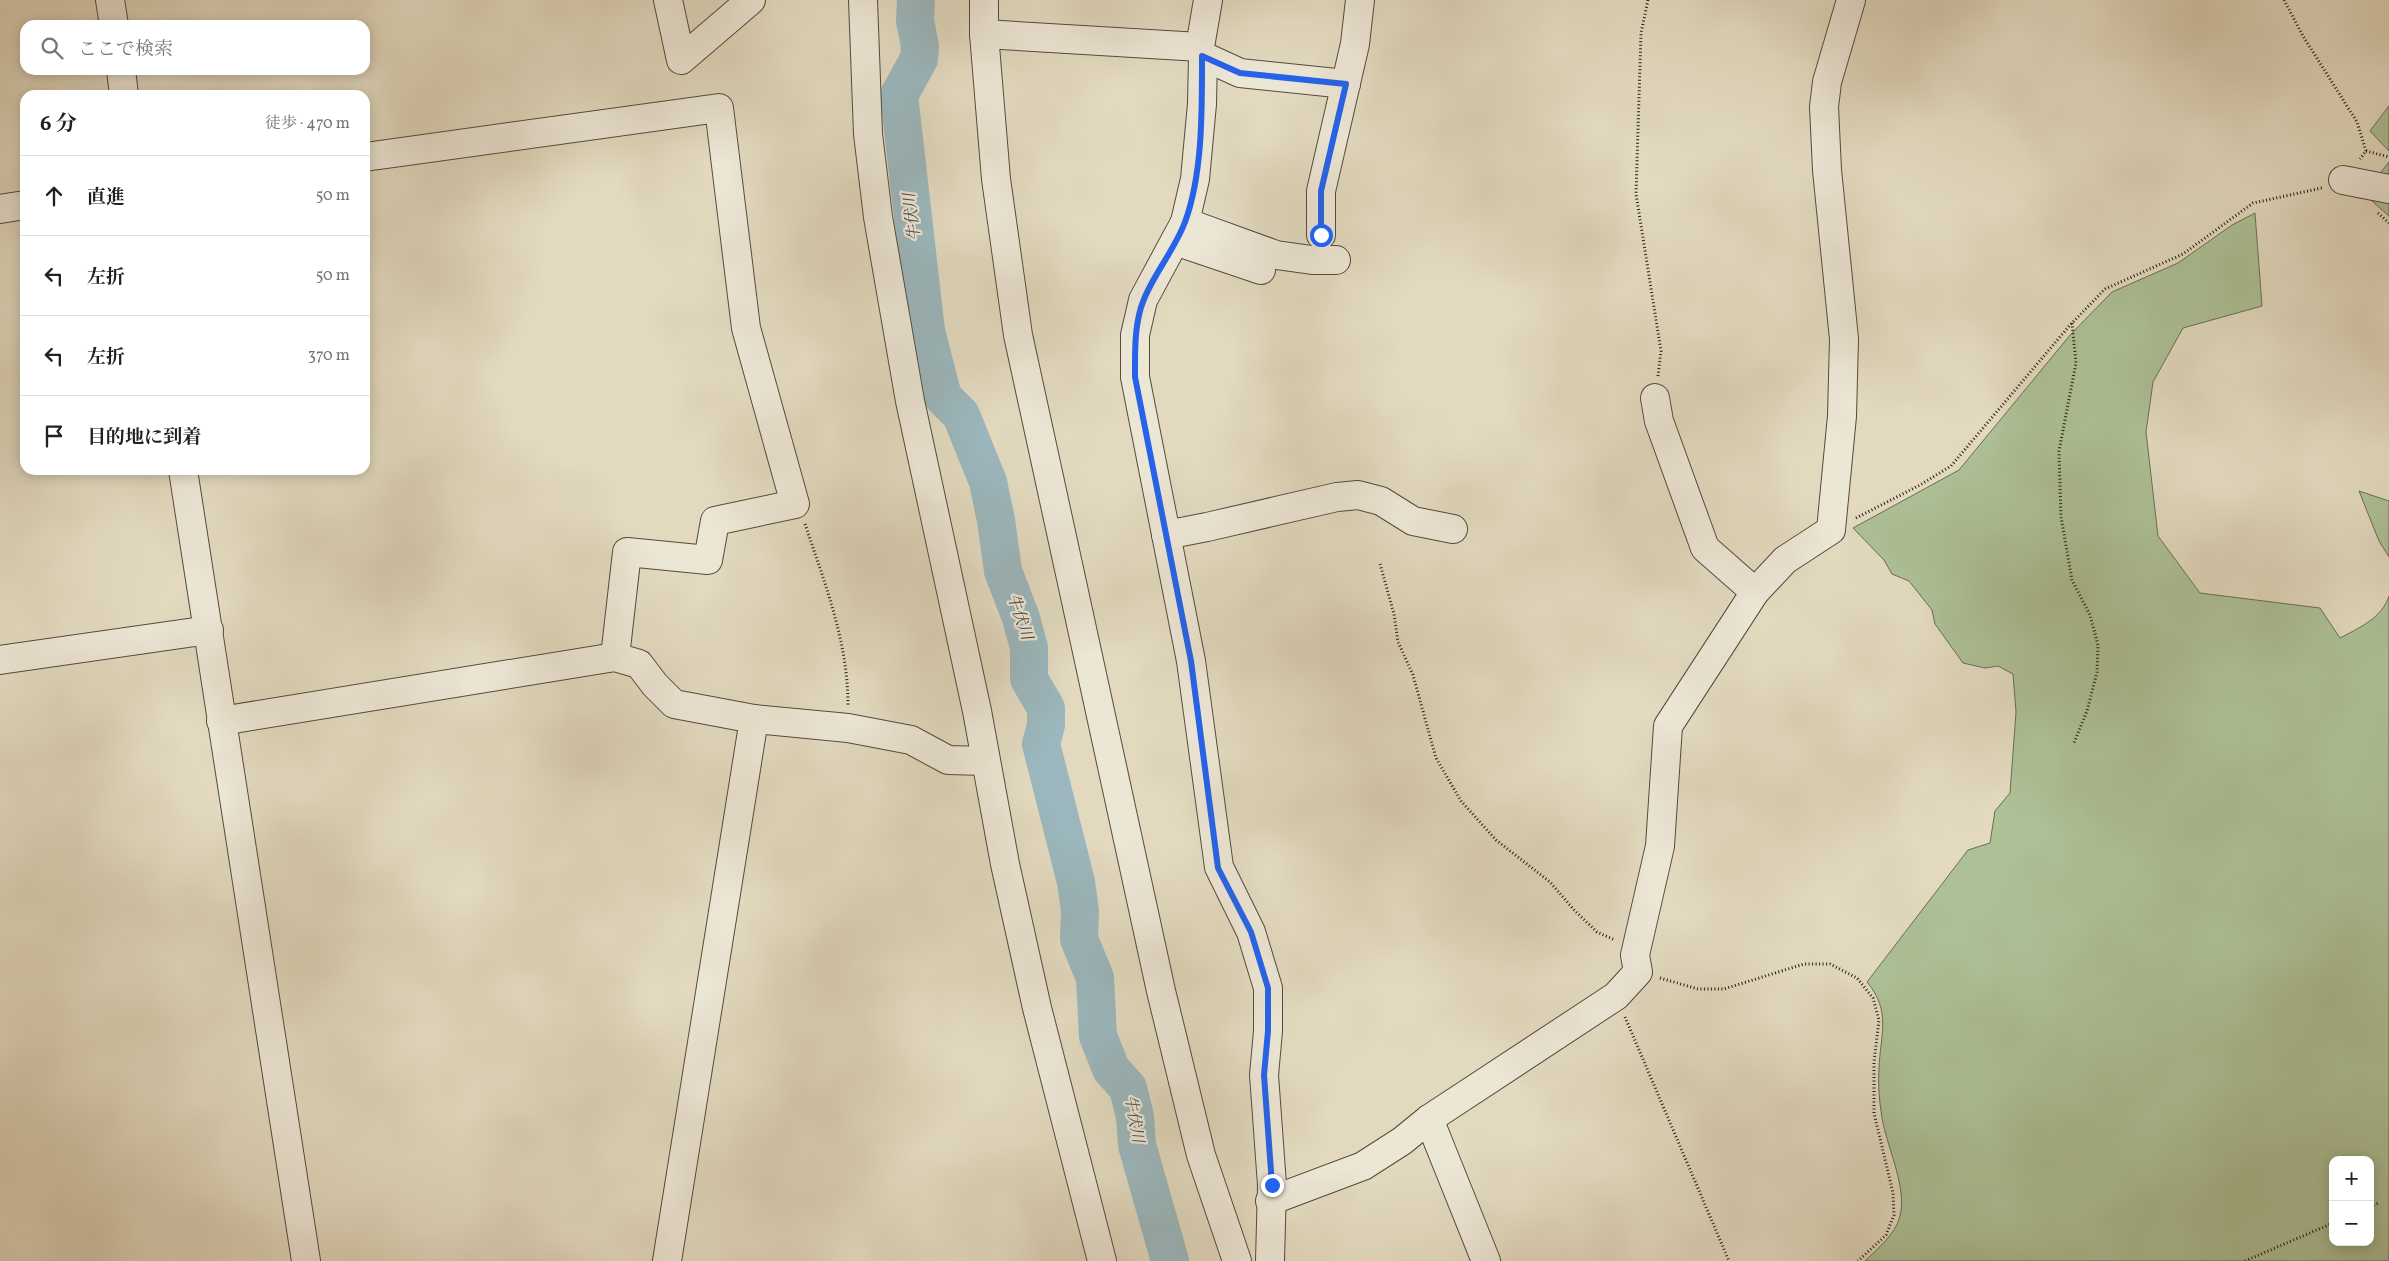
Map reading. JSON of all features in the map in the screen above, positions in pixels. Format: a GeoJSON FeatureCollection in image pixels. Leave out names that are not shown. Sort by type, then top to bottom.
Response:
{"type":"FeatureCollection","features":[{"type":"Feature","properties":{"kind":"street"},"geometry":{"type":"LineString","coordinates":[[110,0],[113,20]]}},
{"type":"Feature","properties":{"kind":"street"},"geometry":{"type":"LineString","coordinates":[[668,0],[681,60],[751,0]]}},
{"type":"Feature","properties":{"kind":"street"},"geometry":{"type":"LineString","coordinates":[[863,0],[868,134],[878,217],[910,401],[977,711],[985,761],[1037,1008],[1102,1261]]}},
{"type":"Feature","properties":{"kind":"street"},"geometry":{"type":"LineString","coordinates":[[984,0],[984,34],[996,180],[1018,335],[1161,991],[1201,1156],[1237,1261]]}},
{"type":"Feature","properties":{"kind":"street"},"geometry":{"type":"LineString","coordinates":[[1208,0],[1201,52],[1202,104],[1195,180],[1180,232],[1144,300],[1136,335],[1135,377],[1191,661],[1218,868],[1251,932],[1268,988],[1268,1031],[1264,1075],[1272,1185],[1270,1200],[1270,1261]]}},
{"type":"Feature","properties":{"kind":"street"},"geometry":{"type":"LineString","coordinates":[[1321,235],[1321,191],[1355,44],[1360,0]]}},
{"type":"Feature","properties":{"kind":"street"},"geometry":{"type":"LineString","coordinates":[[1270,1200],[1363,1166],[1402,1141],[1429,1119],[1616,996],[1637,963],[1660,846],[1668,726],[1755,592],[1785,560],[1831,530],[1842,416],[1844,339],[1827,170],[1824,107],[1827,82],[1850,0]]}},
{"type":"Feature","properties":{"kind":"street"},"geometry":{"type":"LineString","coordinates":[[984,34],[1201,52],[1240,73],[1346,84]]}},
{"type":"Feature","properties":{"kind":"street"},"geometry":{"type":"LineString","coordinates":[[122,75],[123,90]]}},
{"type":"Feature","properties":{"kind":"street"},"geometry":{"type":"LineString","coordinates":[[370,156],[719,108],[746,328],[795,504],[715,521],[708,560],[627,552],[615,657]]}},
{"type":"Feature","properties":{"kind":"street"},"geometry":{"type":"LineString","coordinates":[[2343,180],[2389,189]]}},
{"type":"Feature","properties":{"kind":"street"},"geometry":{"type":"LineString","coordinates":[[0,209],[20,206]]}},
{"type":"Feature","properties":{"kind":"street"},"geometry":{"type":"LineString","coordinates":[[1180,232],[1276,255],[1312,260],[1336,260]]}},
{"type":"Feature","properties":{"kind":"street"},"geometry":{"type":"LineString","coordinates":[[1180,232],[1261,270]]}},
{"type":"Feature","properties":{"kind":"street"},"geometry":{"type":"LineString","coordinates":[[1655,398],[1659,421],[1705,548],[1755,592]]}},
{"type":"Feature","properties":{"kind":"street"},"geometry":{"type":"LineString","coordinates":[[184,475],[306,1261]]}},
{"type":"Feature","properties":{"kind":"street"},"geometry":{"type":"LineString","coordinates":[[1166,535],[1337,497],[1358,495],[1381,501],[1413,521],[1453,530]]}},
{"type":"Feature","properties":{"kind":"street"},"geometry":{"type":"LineString","coordinates":[[0,660],[208,630]]}},
{"type":"Feature","properties":{"kind":"street"},"geometry":{"type":"LineString","coordinates":[[221,721],[615,657],[639,664],[655,685],[674,704],[754,719],[848,728],[912,740],[948,760],[985,761]]}},
{"type":"Feature","properties":{"kind":"street"},"geometry":{"type":"LineString","coordinates":[[667,1261],[754,719]]}},
{"type":"Feature","properties":{"kind":"street"},"geometry":{"type":"LineString","coordinates":[[1429,1119],[1486,1261]]}},
{"type":"Feature","properties":{"kind":"path"},"geometry":{"type":"LineString","coordinates":[[1648,0],[1642,33],[1636,194],[1661,351],[1655,398]]}},
{"type":"Feature","properties":{"kind":"path"},"geometry":{"type":"LineString","coordinates":[[2284,0],[2303,36],[2357,122],[2366,151]]}},
{"type":"Feature","properties":{"kind":"path"},"geometry":{"type":"LineString","coordinates":[[2366,151],[2389,157]]}},
{"type":"Feature","properties":{"kind":"path"},"geometry":{"type":"LineString","coordinates":[[1831,530],[1920,486],[1951,466],[2072,322],[2105,289],[2182,254],[2253,203],[2311,192],[2343,180],[2366,151]]}},
{"type":"Feature","properties":{"kind":"path"},"geometry":{"type":"LineString","coordinates":[[2072,322],[2076,363],[2059,451],[2061,517],[2072,580],[2090,615],[2098,645],[2097,672],[2087,712],[2074,743]]}},
{"type":"Feature","properties":{"kind":"path"},"geometry":{"type":"LineString","coordinates":[[795,504],[800,508],[839,627],[848,685],[848,728]]}},
{"type":"Feature","properties":{"kind":"path"},"geometry":{"type":"LineString","coordinates":[[1380,564],[1394,614],[1398,642],[1413,675],[1436,758],[1461,801],[1496,840],[1550,882],[1575,912],[1597,932],[1616,940],[1637,963],[1698,989],[1724,989],[1804,964],[1830,964],[1857,978],[1874,998],[1879,1020],[1874,1062],[1874,1112],[1893,1193],[1894,1215],[1886,1235],[1858,1261]]}},
{"type":"Feature","properties":{"kind":"path"},"geometry":{"type":"LineString","coordinates":[[1616,996],[1729,1261]]}},
{"type":"Feature","properties":{"kind":"path"},"geometry":{"type":"LineString","coordinates":[[2374,1205],[2379,1203]]}},
{"type":"Feature","properties":{"kind":"path"},"geometry":{"type":"LineString","coordinates":[[2245,1261],[2329,1225]]}},
{"type":"Feature","properties":{"kind":"green space"},"geometry":{"type":"Polygon","coordinates":[[[2389,106],[2389,151],[2370,131],[2389,106]]]}},
{"type":"Feature","properties":{"kind":"green space"},"geometry":{"type":"Polygon","coordinates":[[[2389,162],[2389,216],[2364,194],[2389,162]]]}},
{"type":"Feature","properties":{"kind":"green space"},"geometry":{"type":"Polygon","coordinates":[[[2255,213],[2262,306],[2183,328],[2153,382],[2146,432],[2158,536],[2200,593],[2320,608],[2340,638],[2369,622],[2386,604],[2389,596],[2389,1261],[1865,1261],[1895,1229],[1902,1204],[1901,1191],[1883,1123],[1880,1101],[1879,1074],[1882,1014],[1880,1003],[1867,982],[1968,850],[1990,843],[1995,811],[2010,793],[2016,712],[2013,674],[1998,666],[1985,668],[1963,663],[1935,624],[1932,610],[1909,581],[1892,574],[1884,560],[1853,528],[1959,470],[2071,334],[2112,292],[2178,263],[2232,225],[2255,213]]]}},
{"type":"Feature","properties":{"kind":"green space"},"geometry":{"type":"Polygon","coordinates":[[[2359,491],[2389,501],[2389,557],[2379,541],[2359,491]]]}},
{"type":"Feature","properties":{"kind":"waterway","name":"牛伏川"},"geometry":{"type":"LineString","coordinates":[[916,0],[915,21],[920,46],[919,59],[899,95],[926,331],[943,397],[961,415],[988,482],[996,520],[1003,571],[1021,618],[1029,648],[1029,679],[1046,708],[1046,725],[1041,744],[1076,882],[1080,911],[1079,939],[1095,978],[1098,1036],[1111,1069],[1128,1088],[1135,1117],[1137,1145],[1170,1261]]}},
{"type":"Feature","properties":{"kind":"route"},"geometry":{"type":"LineString","coordinates":[[1272,1185],[1264,1075],[1268,1031],[1268,988],[1251,932],[1218,868],[1191,661],[1135,377],[1136,335],[1144,300],[1185,222],[1195,180],[1202,104],[1202,56],[1240,73],[1346,84],[1321,191],[1321,235]]}}]}
